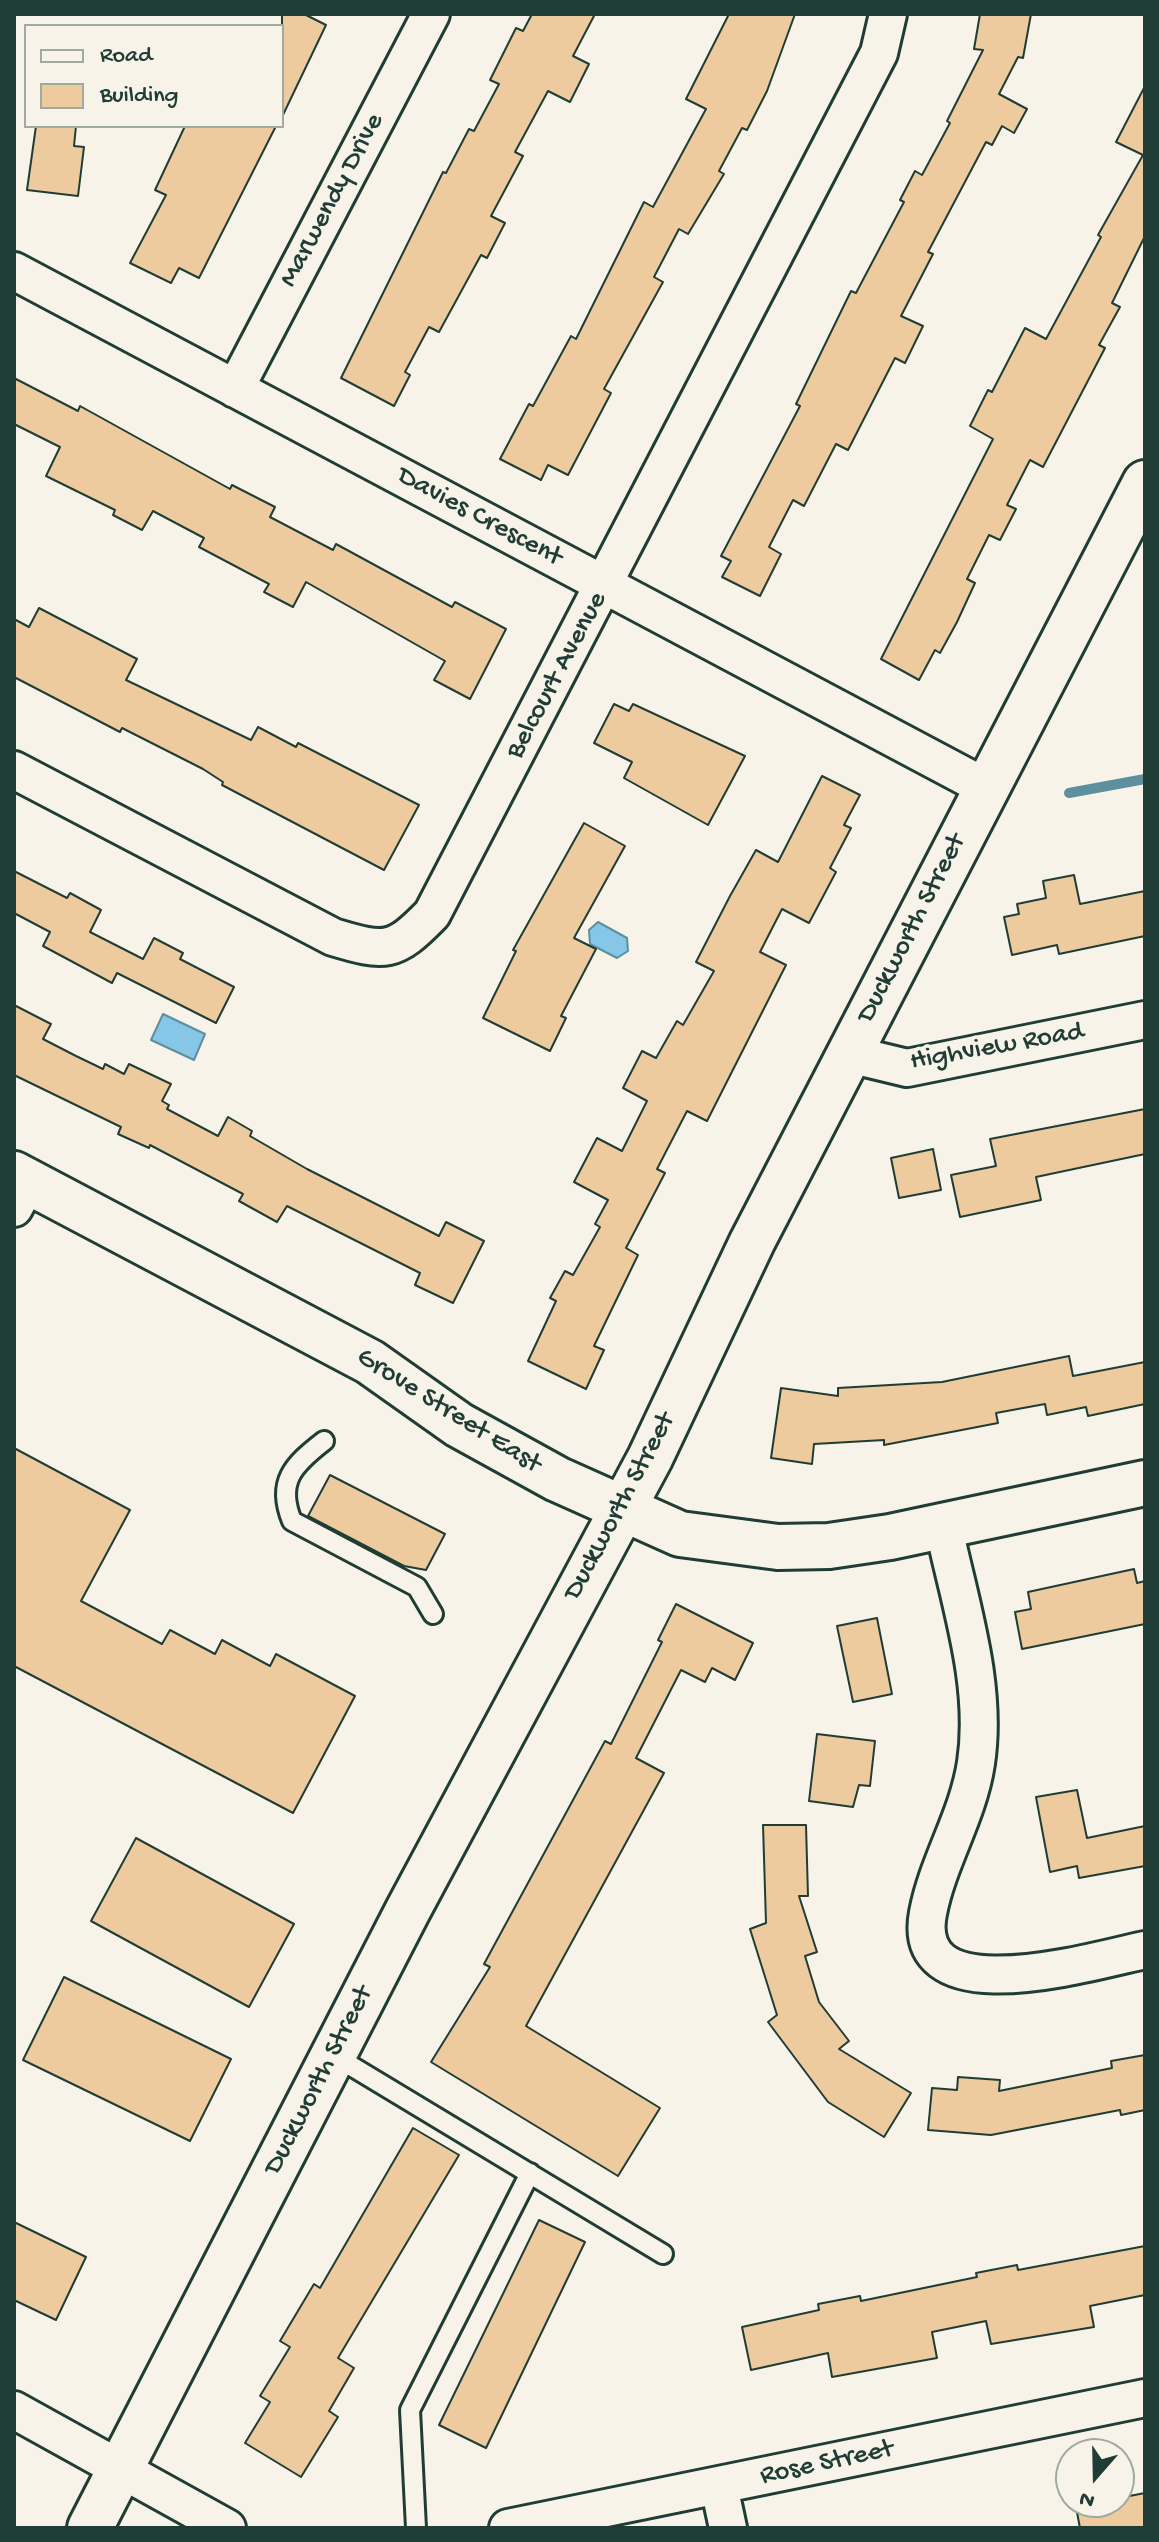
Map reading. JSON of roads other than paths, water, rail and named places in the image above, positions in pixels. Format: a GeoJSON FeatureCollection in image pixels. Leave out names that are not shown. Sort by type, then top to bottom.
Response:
{"type":"FeatureCollection","features":[{"type":"Feature","properties":{"kind":"main road","name":"Duckworth Street"},"geometry":{"type":"LineString","coordinates":[[90,2528],[333,2055],[623,1509],[752,1242],[849,1054],[987,788],[1140,504]]}},
{"type":"Feature","properties":{"kind":"main road","name":"Grove Street East"},"geometry":{"type":"LineString","coordinates":[[19,1188],[370,1362],[459,1425],[557,1479],[680,1534],[778,1547],[860,1543],[1145,1483]]}},
{"type":"Feature","properties":{"kind":"street","name":"Marwendy Drive"},"geometry":{"type":"LineString","coordinates":[[235,389],[431,14]]}},
{"type":"Feature","properties":{"kind":"street","name":"Belcourt Avenue"},"geometry":{"type":"LineString","coordinates":[[14,770],[333,937],[361,946],[384,948],[402,943],[432,914],[606,585],[879,53],[888,14]]}},
{"type":"Feature","properties":{"kind":"street","name":"Davies Crescent"},"geometry":{"type":"LineString","coordinates":[[14,271],[987,788]]}},
{"type":"Feature","properties":{"kind":"street","name":"Highview Road"},"geometry":{"type":"LineString","coordinates":[[849,1054],[907,1068],[1145,1020]]}},
{"type":"Feature","properties":{"kind":"street"},"geometry":{"type":"LineString","coordinates":[[943,1524],[977,1684],[979,1724],[976,1762],[967,1803],[935,1885],[927,1915],[927,1936],[936,1954],[955,1969],[980,1975],[1042,1971],[1145,1950]]}},
{"type":"Feature","properties":{"kind":"street","name":"Rose Street"},"geometry":{"type":"LineString","coordinates":[[508,2528],[1145,2398]]}},
{"type":"Feature","properties":{"kind":"street"},"geometry":{"type":"LineString","coordinates":[[14,2410],[227,2528]]}},
{"type":"Feature","properties":{"kind":"street"},"geometry":{"type":"LineString","coordinates":[[719,2486],[728,2528]]}},
{"type":"Feature","properties":{"kind":"lane"},"geometry":{"type":"LineString","coordinates":[[324,1441],[298,1463],[286,1484],[285,1503],[292,1521],[417,1587],[433,1614]]}},
{"type":"Feature","properties":{"kind":"lane"},"geometry":{"type":"LineString","coordinates":[[333,2055],[663,2254]]}},
{"type":"Feature","properties":{"kind":"lane"},"geometry":{"type":"LineString","coordinates":[[416,2528],[410,2410],[530,2173]]}},
{"type":"Feature","properties":{"kind":"water"},"geometry":{"type":"Polygon","coordinates":[[[598,922],[627,938],[628,951],[617,958],[590,944],[589,930],[598,922]]]}},
{"type":"Feature","properties":{"kind":"water"},"geometry":{"type":"Polygon","coordinates":[[[163,1014],[205,1034],[194,1060],[151,1040],[163,1014]]]}},
{"type":"Feature","properties":{"kind":"waterway"},"geometry":{"type":"LineString","coordinates":[[1069,793],[1145,779]]}}]}
